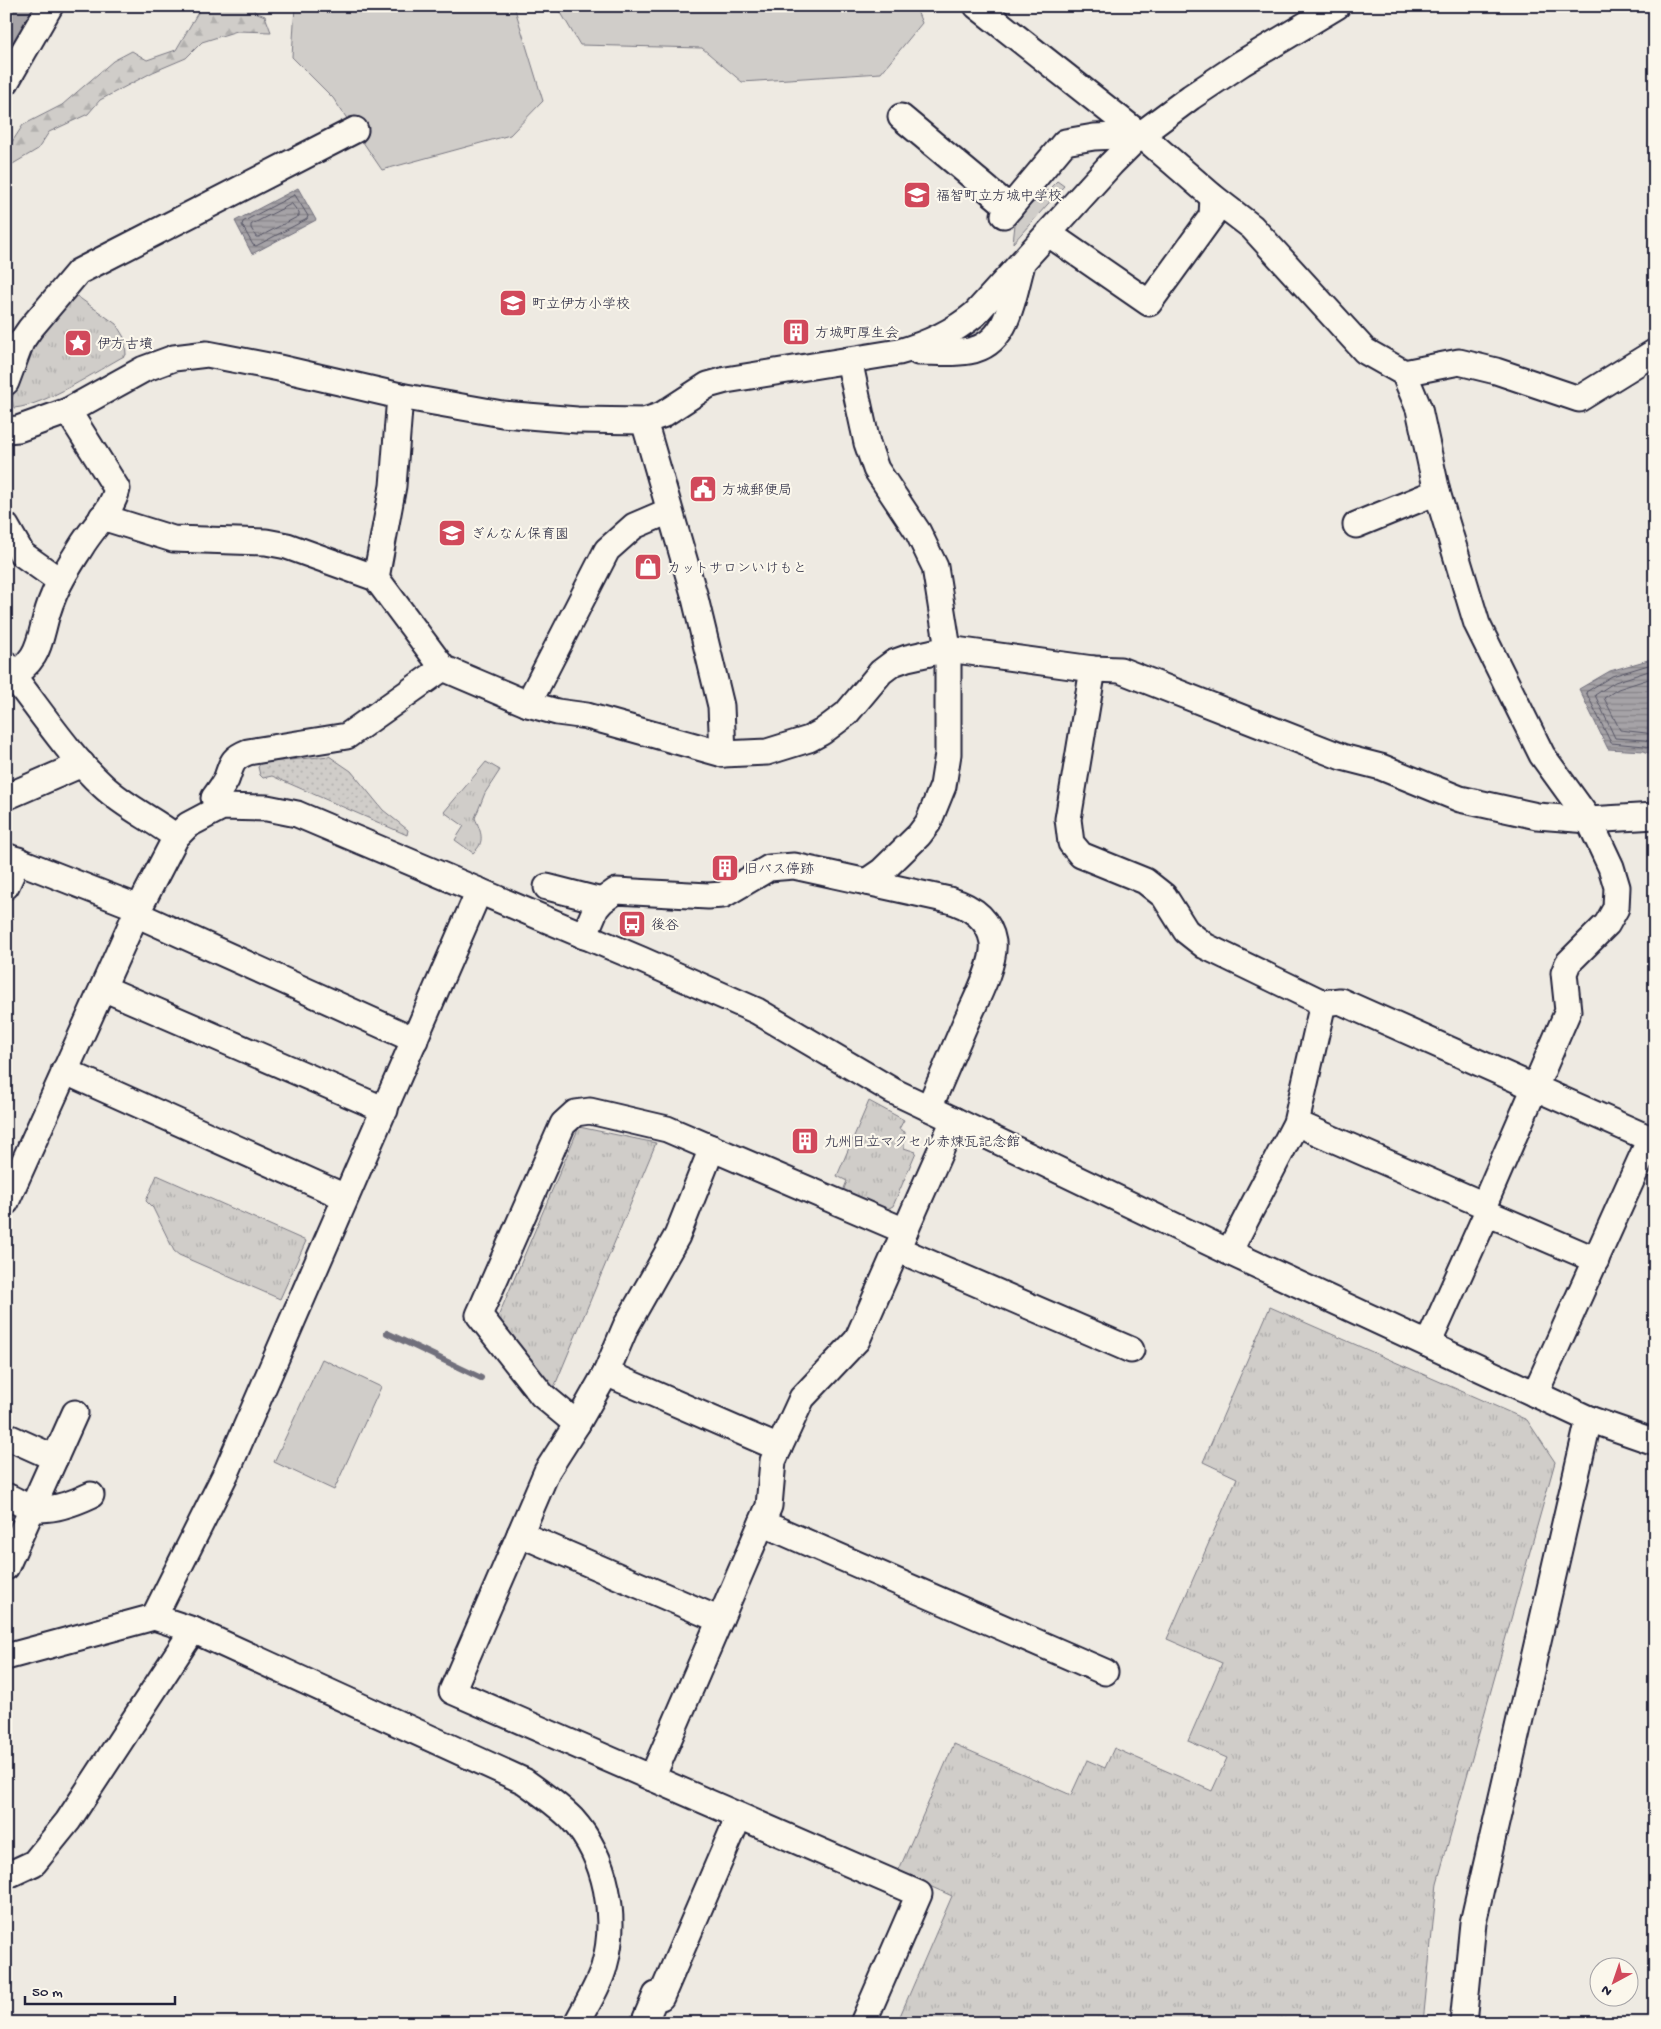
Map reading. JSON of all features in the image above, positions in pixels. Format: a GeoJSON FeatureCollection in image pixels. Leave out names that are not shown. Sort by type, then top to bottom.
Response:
{"type":"FeatureCollection","features":[{"type":"Feature","properties":{"kind":"street"},"geometry":{"type":"LineString","coordinates":[[6,82],[50,6]]}},
{"type":"Feature","properties":{"kind":"street"},"geometry":{"type":"LineString","coordinates":[[977,6],[1252,227],[1365,351],[1404,373],[1419,409],[1437,492],[1477,624],[1542,755],[1589,820],[1611,868],[1617,888],[1616,908],[1607,924],[1568,962],[1564,973],[1568,1010],[1533,1088],[1485,1209],[1428,1344]]}},
{"type":"Feature","properties":{"kind":"street"},"geometry":{"type":"LineString","coordinates":[[6,430],[18,429],[68,411],[144,369],[174,358],[207,354],[279,368],[400,396],[502,414],[577,420],[644,421],[662,414],[708,385],[726,380],[899,352],[931,342],[965,323],[984,305],[1111,164],[1140,136],[1191,97],[1242,63],[1337,6]]}},
{"type":"Feature","properties":{"kind":"street"},"geometry":{"type":"LineString","coordinates":[[901,116],[1007,212],[1065,142],[1094,137],[1140,136]]}},
{"type":"Feature","properties":{"kind":"street"},"geometry":{"type":"LineString","coordinates":[[6,382],[21,342],[78,272],[355,130]]}},
{"type":"Feature","properties":{"kind":"street"},"geometry":{"type":"LineString","coordinates":[[1049,234],[1148,303],[1212,216],[1213,197]]}},
{"type":"Feature","properties":{"kind":"street"},"geometry":{"type":"LineString","coordinates":[[1404,373],[1459,362],[1496,371],[1579,399],[1655,352]]}},
{"type":"Feature","properties":{"kind":"street"},"geometry":{"type":"LineString","coordinates":[[848,360],[876,469],[918,532],[935,566],[948,649],[948,754],[943,786],[928,824],[882,871],[866,882]]}},
{"type":"Feature","properties":{"kind":"street"},"geometry":{"type":"LineString","coordinates":[[376,578],[393,486],[400,396]]}},
{"type":"Feature","properties":{"kind":"street"},"geometry":{"type":"LineString","coordinates":[[68,411],[116,489],[114,501],[83,543],[60,581],[46,614],[38,649],[33,658],[8,673],[102,786],[176,837]]}},
{"type":"Feature","properties":{"kind":"street"},"geometry":{"type":"LineString","coordinates":[[644,421],[694,594],[721,706],[723,754]]}},
{"type":"Feature","properties":{"kind":"street"},"geometry":{"type":"LineString","coordinates":[[1356,525],[1437,492]]}},
{"type":"Feature","properties":{"kind":"street"},"geometry":{"type":"LineString","coordinates":[[528,704],[607,550],[634,526],[669,511]]}},
{"type":"Feature","properties":{"kind":"street"},"geometry":{"type":"LineString","coordinates":[[102,517],[173,539],[266,542],[280,545],[376,578],[443,668],[528,704],[557,712],[587,716],[723,754],[767,752],[809,739],[828,728],[846,714],[881,672],[893,663],[948,649],[1093,669],[1120,670],[1342,756],[1381,767],[1460,799],[1537,816],[1589,820],[1655,816]]}},
{"type":"Feature","properties":{"kind":"street"},"geometry":{"type":"LineString","coordinates":[[6,526],[22,554],[60,581]]}},
{"type":"Feature","properties":{"kind":"street"},"geometry":{"type":"LineString","coordinates":[[222,807],[214,798],[226,780],[230,765],[241,755],[248,752],[347,736],[443,668]]}},
{"type":"Feature","properties":{"kind":"street"},"geometry":{"type":"LineString","coordinates":[[1093,669],[1068,819],[1071,843],[1080,855],[1145,881],[1164,896],[1186,931],[1205,946],[1322,1003],[1340,1000],[1533,1088],[1653,1140],[1535,1394]]}},
{"type":"Feature","properties":{"kind":"street"},"geometry":{"type":"LineString","coordinates":[[6,797],[82,764]]}},
{"type":"Feature","properties":{"kind":"street"},"geometry":{"type":"LineString","coordinates":[[6,1202],[137,911],[176,837],[188,825],[222,807],[267,808],[297,814],[757,1011],[894,1090],[929,1108],[1229,1252],[1589,1419],[1655,1442]]}},
{"type":"Feature","properties":{"kind":"street"},"geometry":{"type":"LineString","coordinates":[[6,886],[12,858],[137,911],[415,1040]]}},
{"type":"Feature","properties":{"kind":"street"},"geometry":{"type":"LineString","coordinates":[[584,936],[592,915],[602,900],[616,891],[708,896],[723,895],[758,873],[769,868],[781,866],[794,866],[970,907],[982,918],[989,929],[993,953],[981,987],[929,1108]]}},
{"type":"Feature","properties":{"kind":"street"},"geometry":{"type":"LineString","coordinates":[[547,888],[602,900]]}},
{"type":"Feature","properties":{"kind":"street"},"geometry":{"type":"LineString","coordinates":[[154,1617],[227,1471],[479,891]]}},
{"type":"Feature","properties":{"kind":"street"},"geometry":{"type":"LineString","coordinates":[[103,988],[385,1110]]}},
{"type":"Feature","properties":{"kind":"street"},"geometry":{"type":"LineString","coordinates":[[1229,1252],[1296,1123],[1322,1003]]}},
{"type":"Feature","properties":{"kind":"street"},"geometry":{"type":"LineString","coordinates":[[64,1071],[345,1197]]}},
{"type":"Feature","properties":{"kind":"street"},"geometry":{"type":"LineString","coordinates":[[577,1424],[542,1395],[479,1315],[563,1124],[575,1113],[590,1111],[667,1129],[712,1148],[1131,1350]]}},
{"type":"Feature","properties":{"kind":"street"},"geometry":{"type":"LineString","coordinates":[[652,1778],[769,1506],[773,1461],[802,1398],[857,1340],[954,1120]]}},
{"type":"Feature","properties":{"kind":"street"},"geometry":{"type":"LineString","coordinates":[[1296,1123],[1596,1260]]}},
{"type":"Feature","properties":{"kind":"street"},"geometry":{"type":"LineString","coordinates":[[712,1148],[677,1236],[626,1326],[606,1373],[547,1471],[452,1691],[918,1894],[863,2023]]}},
{"type":"Feature","properties":{"kind":"street"},"geometry":{"type":"LineString","coordinates":[[606,1373],[779,1448]]}},
{"type":"Feature","properties":{"kind":"street"},"geometry":{"type":"LineString","coordinates":[[6,1567],[75,1413]]}},
{"type":"Feature","properties":{"kind":"street"},"geometry":{"type":"LineString","coordinates":[[1463,2023],[1473,1923],[1589,1419]]}},
{"type":"Feature","properties":{"kind":"street"},"geometry":{"type":"LineString","coordinates":[[6,1436],[55,1458]]}},
{"type":"Feature","properties":{"kind":"street"},"geometry":{"type":"LineString","coordinates":[[6,1496],[32,1508],[62,1506],[91,1495]]}},
{"type":"Feature","properties":{"kind":"street"},"geometry":{"type":"LineString","coordinates":[[762,1523],[1105,1672]]}},
{"type":"Feature","properties":{"kind":"street"},"geometry":{"type":"LineString","coordinates":[[520,1534],[720,1620]]}},
{"type":"Feature","properties":{"kind":"street"},"geometry":{"type":"LineString","coordinates":[[6,1657],[154,1617],[193,1630],[495,1766],[524,1781],[550,1798],[573,1820],[591,1847],[603,1876],[609,1907],[610,1938],[604,1969],[577,2023]]}},
{"type":"Feature","properties":{"kind":"street"},"geometry":{"type":"LineString","coordinates":[[6,1876],[34,1863],[68,1821],[193,1630]]}},
{"type":"Feature","properties":{"kind":"street"},"geometry":{"type":"LineString","coordinates":[[644,2023],[656,1995],[661,1997],[739,1816]]}},
{"type":"Feature","properties":{"kind":"green space"},"geometry":{"type":"Polygon","coordinates":[[[208,6],[252,6],[255,12],[265,16],[271,32],[237,31],[202,42],[186,58],[153,72],[100,100],[88,114],[49,132],[38,149],[6,168],[6,146],[12,142],[23,125],[62,105],[113,61],[132,51],[147,60],[176,50],[200,9],[208,6]]]}},
{"type":"Feature","properties":{"kind":"green space"},"geometry":{"type":"Polygon","coordinates":[[[295,6],[514,6],[543,101],[510,135],[382,170],[333,98],[292,57],[295,6]]]}},
{"type":"Feature","properties":{"kind":"green space"},"geometry":{"type":"Polygon","coordinates":[[[557,6],[915,6],[922,23],[881,73],[742,82],[702,48],[580,45],[557,6]]]}},
{"type":"Feature","properties":{"kind":"green space"},"geometry":{"type":"Polygon","coordinates":[[[1057,181],[1064,186],[1013,243],[1016,215],[1040,198],[1057,181]]]}},
{"type":"Feature","properties":{"kind":"green space"},"geometry":{"type":"Polygon","coordinates":[[[74,294],[116,324],[125,339],[126,355],[56,394],[27,406],[14,408],[12,399],[30,349],[74,294]]]}},
{"type":"Feature","properties":{"kind":"green space"},"geometry":{"type":"Polygon","coordinates":[[[998,308],[993,330],[961,344],[961,337],[982,325],[998,308]]]}},
{"type":"Feature","properties":{"kind":"green space"},"geometry":{"type":"Polygon","coordinates":[[[329,756],[351,771],[383,810],[408,830],[407,835],[272,776],[263,778],[258,767],[261,763],[329,756]]]}},
{"type":"Feature","properties":{"kind":"green space"},"geometry":{"type":"Polygon","coordinates":[[[486,762],[500,770],[485,793],[475,818],[481,841],[473,853],[455,840],[464,826],[444,812],[486,762]]]}},
{"type":"Feature","properties":{"kind":"green space"},"geometry":{"type":"Polygon","coordinates":[[[869,1101],[904,1120],[899,1129],[905,1132],[904,1148],[916,1152],[893,1206],[887,1209],[843,1191],[847,1181],[837,1176],[869,1101]]]}},
{"type":"Feature","properties":{"kind":"green space"},"geometry":{"type":"Polygon","coordinates":[[[579,1127],[656,1143],[553,1390],[498,1317],[579,1127]]]}},
{"type":"Feature","properties":{"kind":"green space"},"geometry":{"type":"Polygon","coordinates":[[[157,1175],[306,1241],[280,1299],[179,1255],[174,1251],[153,1208],[146,1201],[157,1175]]]}},
{"type":"Feature","properties":{"kind":"green space"},"geometry":{"type":"Polygon","coordinates":[[[1270,1307],[1527,1420],[1555,1462],[1437,1883],[1423,2023],[897,2023],[952,1896],[898,1872],[954,1744],[1071,1795],[1087,1760],[1105,1768],[1114,1748],[1212,1791],[1227,1758],[1188,1741],[1222,1663],[1167,1639],[1237,1478],[1203,1462],[1270,1307]]]}},
{"type":"Feature","properties":{"kind":"green space"},"geometry":{"type":"Polygon","coordinates":[[[322,1359],[381,1387],[334,1490],[274,1462],[322,1359]]]}},
{"type":"Feature","properties":{"kind":"water"},"geometry":{"type":"Polygon","coordinates":[[[298,188],[316,220],[252,254],[235,221],[298,188]]]}},
{"type":"Feature","properties":{"kind":"water"},"geometry":{"type":"Polygon","coordinates":[[[1655,658],[1655,756],[1644,751],[1608,749],[1579,689],[1610,671],[1655,658]]]}},
{"type":"Feature","properties":{"kind":"waterway"},"geometry":{"type":"LineString","coordinates":[[6,53],[37,6]]}},
{"type":"Feature","properties":{"kind":"waterway"},"geometry":{"type":"LineString","coordinates":[[387,1333],[481,1378]]}},
{"type":"Feature","properties":{"kind":"place","name":"福智町立方城中学校"},"geometry":{"type":"Point","coordinates":[917,195]}},
{"type":"Feature","properties":{"kind":"place","name":"町立伊方小学校"},"geometry":{"type":"Point","coordinates":[513,303]}},
{"type":"Feature","properties":{"kind":"place","name":"方城町厚生会"},"geometry":{"type":"Point","coordinates":[796,332]}},
{"type":"Feature","properties":{"kind":"place","name":"伊方古墳"},"geometry":{"type":"Point","coordinates":[78,343]}},
{"type":"Feature","properties":{"kind":"place","name":"方城郵便局"},"geometry":{"type":"Point","coordinates":[703,489]}},
{"type":"Feature","properties":{"kind":"place","name":"ぎんなん保育園"},"geometry":{"type":"Point","coordinates":[452,533]}},
{"type":"Feature","properties":{"kind":"place","name":"カットサロンいけもと"},"geometry":{"type":"Point","coordinates":[648,567]}},
{"type":"Feature","properties":{"kind":"place","name":"旧バス停跡"},"geometry":{"type":"Point","coordinates":[725,868]}},
{"type":"Feature","properties":{"kind":"place","name":"後谷"},"geometry":{"type":"Point","coordinates":[632,924]}},
{"type":"Feature","properties":{"kind":"place","name":"九州日立マクセル赤煉瓦記念館"},"geometry":{"type":"Point","coordinates":[805,1141]}}]}
